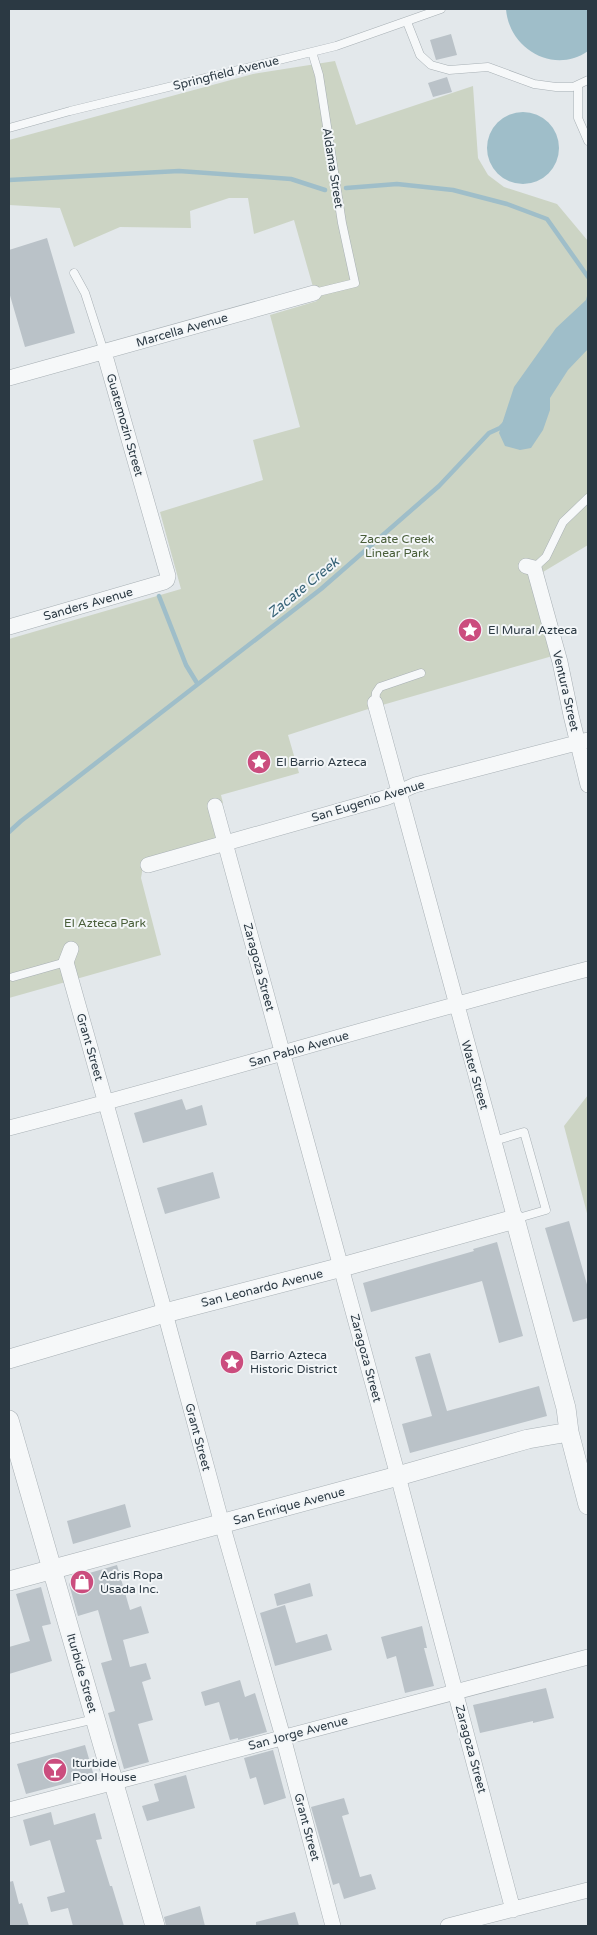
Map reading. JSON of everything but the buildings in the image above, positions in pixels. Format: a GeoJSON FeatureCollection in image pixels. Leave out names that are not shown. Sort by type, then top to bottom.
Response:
{"type":"FeatureCollection","features":[{"type":"Feature","properties":{"kind":"street","name":"Marcella Avenue"},"geometry":{"type":"LineString","coordinates":[[9,378],[314,293]]}},
{"type":"Feature","properties":{"kind":"street","name":"Guatemozin Street"},"geometry":{"type":"LineString","coordinates":[[104,352],[168,576],[167,580]]}},
{"type":"Feature","properties":{"kind":"street","name":"Ventura Street"},"geometry":{"type":"LineString","coordinates":[[530,567],[583,741],[588,785]]}},
{"type":"Feature","properties":{"kind":"street","name":"Sanders Avenue"},"geometry":{"type":"LineString","coordinates":[[9,627],[167,580]]}},
{"type":"Feature","properties":{"kind":"street","name":"Water Street"},"geometry":{"type":"LineString","coordinates":[[375,703],[566,1408],[569,1432],[588,1505]]}},
{"type":"Feature","properties":{"kind":"street","name":"San Eugenio Avenue"},"geometry":{"type":"LineString","coordinates":[[148,865],[388,797],[415,786],[583,741]]}},
{"type":"Feature","properties":{"kind":"street","name":"Zaragoza Street"},"geometry":{"type":"LineString","coordinates":[[215,806],[342,1267],[513,1910]]}},
{"type":"Feature","properties":{"kind":"street","name":"Grant Street"},"geometry":{"type":"LineString","coordinates":[[68,955],[106,1103],[283,1737],[333,1926]]}},
{"type":"Feature","properties":{"kind":"street","name":"San Pablo Avenue"},"geometry":{"type":"LineString","coordinates":[[9,1128],[106,1103],[455,1004],[588,969]]}},
{"type":"Feature","properties":{"kind":"street","name":"San Leonardo Avenue"},"geometry":{"type":"LineString","coordinates":[[9,1359],[165,1313],[342,1267],[515,1218]]}},
{"type":"Feature","properties":{"kind":"street","name":"Iturbide Street"},"geometry":{"type":"LineString","coordinates":[[9,1420],[155,1926]]}},
{"type":"Feature","properties":{"kind":"street","name":"San Enrique Avenue"},"geometry":{"type":"LineString","coordinates":[[9,1582],[528,1439],[569,1432]]}},
{"type":"Feature","properties":{"kind":"street","name":"San Jorge Avenue"},"geometry":{"type":"LineString","coordinates":[[9,1810],[588,1656]]}},
{"type":"Feature","properties":{"kind":"street"},"geometry":{"type":"LineString","coordinates":[[449,1926],[588,1890]]}},
{"type":"Feature","properties":{"kind":"lane","name":"Springfield Avenue"},"geometry":{"type":"LineString","coordinates":[[9,128],[70,111],[312,52],[407,22],[441,9]]}},
{"type":"Feature","properties":{"kind":"lane"},"geometry":{"type":"LineString","coordinates":[[407,22],[420,54],[431,65],[448,70],[488,67],[534,84],[556,88],[573,88],[588,80]]}},
{"type":"Feature","properties":{"kind":"lane","name":"Aldama Street"},"geometry":{"type":"LineString","coordinates":[[312,52],[319,75],[342,223],[355,283]]}},
{"type":"Feature","properties":{"kind":"lane"},"geometry":{"type":"LineString","coordinates":[[578,85],[578,118],[582,131],[588,141]]}},
{"type":"Feature","properties":{"kind":"lane","name":"Guatemozin Street"},"geometry":{"type":"LineString","coordinates":[[74,273],[86,293],[104,352]]}},
{"type":"Feature","properties":{"kind":"lane","name":"Marcella Avenue"},"geometry":{"type":"LineString","coordinates":[[314,293],[355,283]]}},
{"type":"Feature","properties":{"kind":"lane"},"geometry":{"type":"LineString","coordinates":[[530,567],[546,557],[562,522],[588,498]]}},
{"type":"Feature","properties":{"kind":"lane","name":"Water Street"},"geometry":{"type":"LineString","coordinates":[[375,703],[376,693],[380,687],[421,673]]}},
{"type":"Feature","properties":{"kind":"lane"},"geometry":{"type":"LineString","coordinates":[[13,976],[68,955]]}},
{"type":"Feature","properties":{"kind":"lane"},"geometry":{"type":"LineString","coordinates":[[494,1141],[524,1132],[544,1201],[546,1210],[515,1218]]}},
{"type":"Feature","properties":{"kind":"lane"},"geometry":{"type":"LineString","coordinates":[[9,1739],[95,1719]]}},
{"type":"Feature","properties":{"kind":"green space","name":"Zacate Creek Linear Park"},"geometry":{"type":"Polygon","coordinates":[[[335,61],[356,125],[473,86],[478,158],[488,175],[504,187],[557,204],[588,241],[588,545],[543,572],[563,653],[365,710],[288,735],[299,773],[221,795],[223,803],[209,808],[218,838],[144,861],[141,878],[161,955],[9,998],[9,639],[181,589],[160,512],[263,480],[253,440],[300,427],[270,315],[317,301],[294,220],[254,234],[248,198],[229,198],[190,211],[191,228],[120,227],[74,247],[60,208],[9,205],[9,140],[253,74],[335,61]]]}},
{"type":"Feature","properties":{"kind":"green space"},"geometry":{"type":"Polygon","coordinates":[[[588,1095],[588,1217],[564,1126],[588,1095]]]}},
{"type":"Feature","properties":{"kind":"water"},"geometry":{"type":"Polygon","coordinates":[[[506,9],[588,9],[588,51],[575,58],[561,60],[548,59],[535,54],[515,36],[509,23],[506,9]]]}},
{"type":"Feature","properties":{"kind":"water"},"geometry":{"type":"Polygon","coordinates":[[[530,112],[549,122],[557,134],[559,148],[557,162],[549,174],[537,182],[516,184],[497,174],[489,162],[487,141],[497,122],[509,114],[530,112]]]}},
{"type":"Feature","properties":{"kind":"water"},"geometry":{"type":"Polygon","coordinates":[[[588,292],[588,349],[568,370],[550,398],[550,410],[543,430],[531,448],[520,450],[505,446],[499,433],[514,387],[556,328],[586,300],[588,292]]]}},
{"type":"Feature","properties":{"kind":"waterway"},"geometry":{"type":"LineString","coordinates":[[9,180],[179,171],[291,179],[325,190]]}},
{"type":"Feature","properties":{"kind":"waterway"},"geometry":{"type":"LineString","coordinates":[[346,188],[397,184],[453,190],[507,204],[547,219],[588,277]]}},
{"type":"Feature","properties":{"kind":"waterway","name":"Zacate Creek"},"geometry":{"type":"LineString","coordinates":[[9,832],[321,589],[439,486],[489,433],[504,424]]}},
{"type":"Feature","properties":{"kind":"waterway"},"geometry":{"type":"LineString","coordinates":[[159,596],[186,665],[197,683]]}},
{"type":"Feature","properties":{"kind":"place","name":"El Mural Azteca"},"geometry":{"type":"Point","coordinates":[470,630]}},
{"type":"Feature","properties":{"kind":"place","name":"El Barrio Azteca"},"geometry":{"type":"Point","coordinates":[259,762]}},
{"type":"Feature","properties":{"kind":"place","name":"Barrio Azteca Historic District"},"geometry":{"type":"Point","coordinates":[232,1362]}},
{"type":"Feature","properties":{"kind":"place","name":"Adris Ropa Usada Inc."},"geometry":{"type":"Point","coordinates":[82,1582]}},
{"type":"Feature","properties":{"kind":"place","name":"Iturbide Pool House"},"geometry":{"type":"Point","coordinates":[55,1770]}},
{"type":"Feature","properties":{"kind":"park label","name":"El Azteca Park"},"geometry":{"type":"Point","coordinates":[105,923]}}]}
